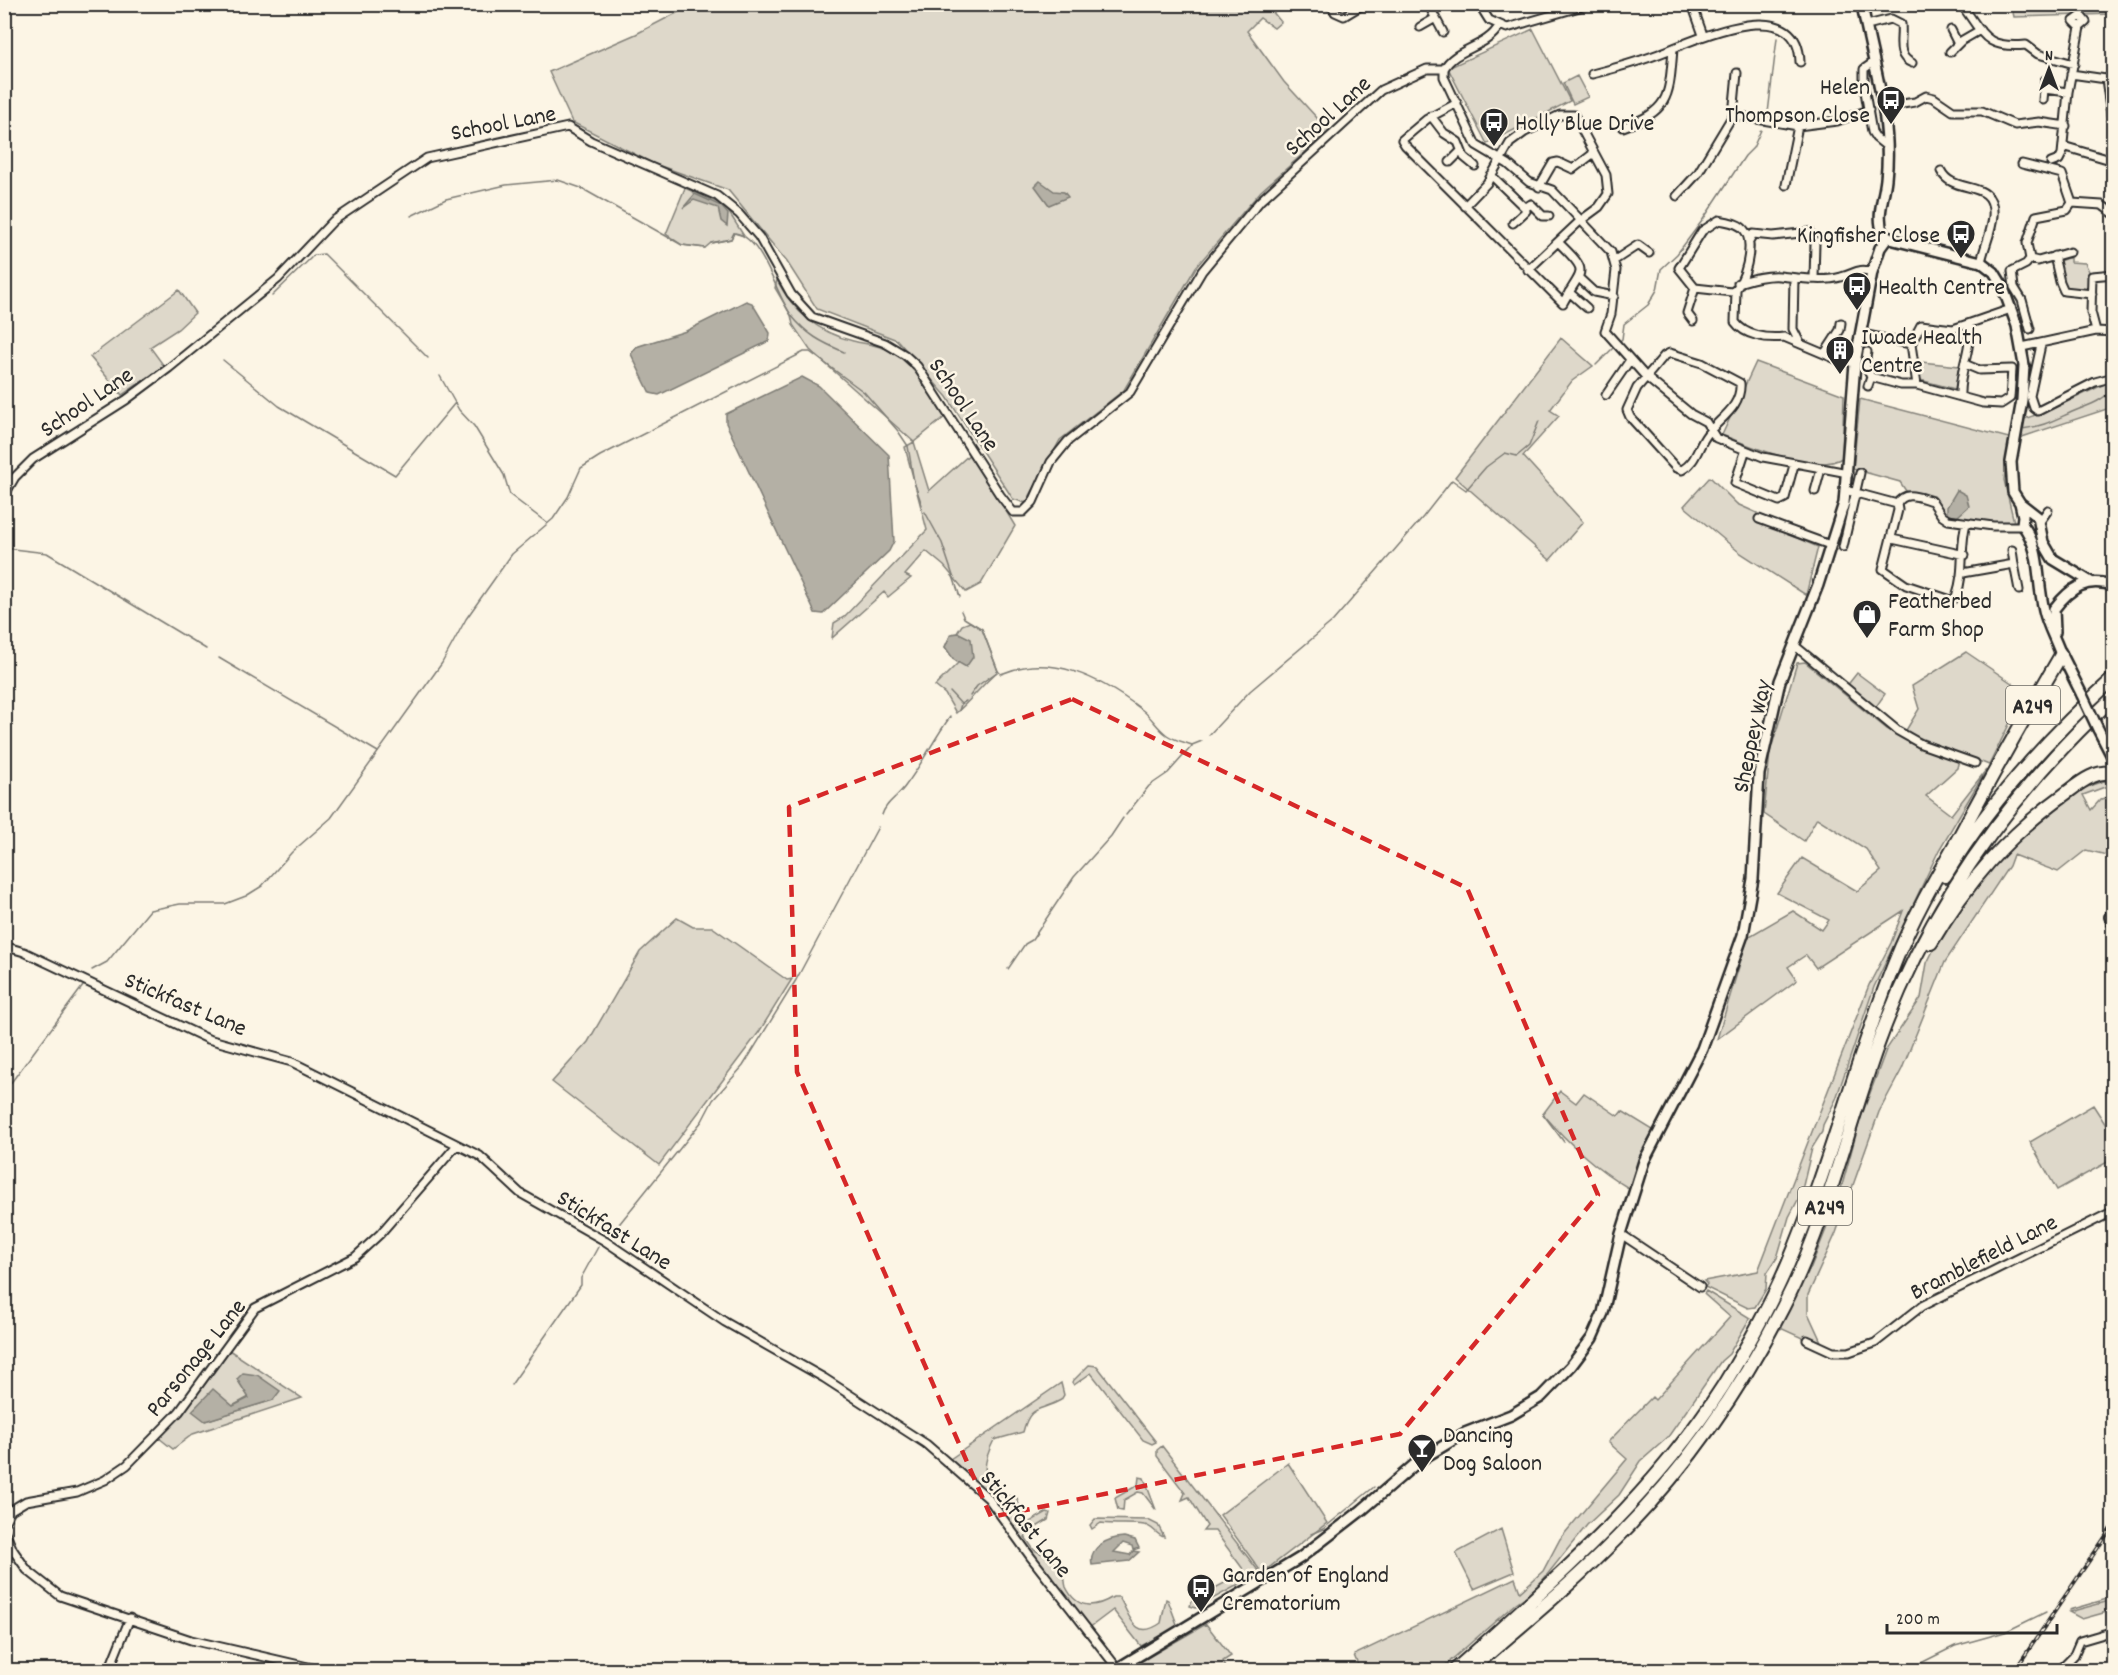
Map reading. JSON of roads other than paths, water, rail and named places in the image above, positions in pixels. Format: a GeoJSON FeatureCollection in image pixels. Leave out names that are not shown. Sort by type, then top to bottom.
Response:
{"type":"FeatureCollection","features":[{"type":"Feature","properties":{"kind":"highway","name":"A249"},"geometry":{"type":"LineString","coordinates":[[1455,1671],[1619,1517],[1670,1458],[1724,1384],[1749,1343],[1788,1264],[1808,1215],[1876,1011],[1902,945],[1983,789],[2061,655]]}},
{"type":"Feature","properties":{"kind":"highway","name":"A249"},"geometry":{"type":"LineString","coordinates":[[1876,1011],[1922,915],[1982,822],[2056,733],[2114,678]]}},
{"type":"Feature","properties":{"kind":"highway","name":"A249"},"geometry":{"type":"LineString","coordinates":[[1470,1671],[1576,1577],[1639,1515],[1682,1466],[1732,1395],[1760,1351],[1802,1268],[1890,1014],[1935,920],[1988,836],[2042,768],[2114,697]]}},
{"type":"Feature","properties":{"kind":"highway","name":"A249"},"geometry":{"type":"LineString","coordinates":[[1890,1014],[1902,999],[1927,950],[1961,896],[1997,850],[2039,813],[2088,777],[2105,772],[2114,774]]}},
{"type":"Feature","properties":{"kind":"street"},"geometry":{"type":"LineString","coordinates":[[1331,4],[1335,12],[1344,16],[1369,4]]}},
{"type":"Feature","properties":{"kind":"street"},"geometry":{"type":"LineString","coordinates":[[1408,4],[1416,4]]}},
{"type":"Feature","properties":{"kind":"street"},"geometry":{"type":"LineString","coordinates":[[1428,4],[1443,32]]}},
{"type":"Feature","properties":{"kind":"street"},"geometry":{"type":"LineString","coordinates":[[1479,4],[1489,20],[1499,26],[1511,27],[1590,4]]}},
{"type":"Feature","properties":{"kind":"street"},"geometry":{"type":"LineString","coordinates":[[1692,4],[1703,35]]}},
{"type":"Feature","properties":{"kind":"street"},"geometry":{"type":"LineString","coordinates":[[1862,4],[1884,107],[1887,178],[1880,218],[1882,230],[1888,237],[1981,262],[1999,278],[2012,309],[2022,347],[2024,381],[2011,462],[2013,492],[2020,503],[2024,522],[2035,544],[2044,610],[2061,655],[2114,760]]}},
{"type":"Feature","properties":{"kind":"street"},"geometry":{"type":"LineString","coordinates":[[1960,4],[1993,44],[2001,47],[2023,45],[2038,54],[2074,64]]}},
{"type":"Feature","properties":{"kind":"street"},"geometry":{"type":"LineString","coordinates":[[1419,27],[1434,19]]}},
{"type":"Feature","properties":{"kind":"street"},"geometry":{"type":"LineString","coordinates":[[1592,74],[1673,49],[1730,19]]}},
{"type":"Feature","properties":{"kind":"street"},"geometry":{"type":"LineString","coordinates":[[1867,25],[1891,20],[1901,24],[1901,53],[1905,60],[1912,63]]}},
{"type":"Feature","properties":{"kind":"street"},"geometry":{"type":"LineString","coordinates":[[1791,22],[1795,28],[1800,62]]}},
{"type":"Feature","properties":{"kind":"street","name":"School Lane"},"geometry":{"type":"LineString","coordinates":[[4,496],[15,477],[33,459],[126,400],[194,348],[278,279],[333,221],[374,196],[412,166],[427,158],[568,127],[591,141],[717,196],[730,206],[759,237],[791,294],[812,317],[885,343],[905,355],[917,366],[1000,495],[1013,512],[1023,512],[1033,502],[1051,462],[1068,441],[1130,392],[1202,272],[1260,201],[1381,90],[1427,69],[1444,69],[1449,62],[1486,42],[1499,26]]}},
{"type":"Feature","properties":{"kind":"street"},"geometry":{"type":"LineString","coordinates":[[2051,163],[2059,160],[2063,146],[2068,92],[2080,27]]}},
{"type":"Feature","properties":{"kind":"street"},"geometry":{"type":"LineString","coordinates":[[1951,30],[1958,44]]}},
{"type":"Feature","properties":{"kind":"street"},"geometry":{"type":"LineString","coordinates":[[1950,52],[1980,30]]}},
{"type":"Feature","properties":{"kind":"street"},"geometry":{"type":"LineString","coordinates":[[1623,127],[1646,119],[1662,105],[1670,79],[1673,49]]}},
{"type":"Feature","properties":{"kind":"street"},"geometry":{"type":"LineString","coordinates":[[1874,62],[1864,69],[1863,76],[1872,132],[1886,146]]}},
{"type":"Feature","properties":{"kind":"street"},"geometry":{"type":"LineString","coordinates":[[1444,69],[1444,77],[1476,146],[1499,159],[1529,182],[1552,190],[1604,244],[1615,260],[1614,296],[1611,314],[1605,329],[1608,337],[1646,377],[1691,414],[1706,422],[1716,438],[1745,452],[1794,465],[1848,473]]}},
{"type":"Feature","properties":{"kind":"street"},"geometry":{"type":"LineString","coordinates":[[1677,196],[1698,173],[1732,115],[1737,72]]}},
{"type":"Feature","properties":{"kind":"street"},"geometry":{"type":"LineString","coordinates":[[2071,74],[2106,79],[2114,74]]}},
{"type":"Feature","properties":{"kind":"street"},"geometry":{"type":"LineString","coordinates":[[2106,79],[2114,136]]}},
{"type":"Feature","properties":{"kind":"street"},"geometry":{"type":"LineString","coordinates":[[2043,100],[2045,80]]}},
{"type":"Feature","properties":{"kind":"street"},"geometry":{"type":"LineString","coordinates":[[2044,89],[2068,92]]}},
{"type":"Feature","properties":{"kind":"street"},"geometry":{"type":"LineString","coordinates":[[1884,107],[1915,102],[1926,96],[1934,98],[1953,111],[1982,111],[1992,120],[2015,124],[2039,122],[2066,126]]}},
{"type":"Feature","properties":{"kind":"street"},"geometry":{"type":"LineString","coordinates":[[1456,103],[1431,116],[1402,140],[1405,145],[1563,303],[1580,279],[1580,265],[1558,242]]}},
{"type":"Feature","properties":{"kind":"street"},"geometry":{"type":"LineString","coordinates":[[1732,115],[1798,126],[1838,121],[1869,110]]}},
{"type":"Feature","properties":{"kind":"street"},"geometry":{"type":"LineString","coordinates":[[1465,206],[1475,197],[1491,175],[1510,143],[1525,132],[1566,113],[1574,115],[1609,183],[1608,194],[1599,207],[1580,221],[1528,270]]}},
{"type":"Feature","properties":{"kind":"street"},"geometry":{"type":"LineString","coordinates":[[1431,116],[1444,133],[1458,142],[1464,157],[1475,166]]}},
{"type":"Feature","properties":{"kind":"street"},"geometry":{"type":"LineString","coordinates":[[1786,185],[1798,126]]}},
{"type":"Feature","properties":{"kind":"street"},"geometry":{"type":"LineString","coordinates":[[2063,146],[2114,161]]}},
{"type":"Feature","properties":{"kind":"street"},"geometry":{"type":"LineString","coordinates":[[1450,162],[1461,151]]}},
{"type":"Feature","properties":{"kind":"street"},"geometry":{"type":"LineString","coordinates":[[1539,187],[1544,174],[1553,163],[1558,162],[1573,169],[1594,153]]}},
{"type":"Feature","properties":{"kind":"street"},"geometry":{"type":"LineString","coordinates":[[2022,164],[2062,174],[2072,203]]}},
{"type":"Feature","properties":{"kind":"street"},"geometry":{"type":"LineString","coordinates":[[1491,175],[1525,208]]}},
{"type":"Feature","properties":{"kind":"street"},"geometry":{"type":"LineString","coordinates":[[1942,176],[1948,181],[1985,193],[1992,202],[1992,224],[1981,262]]}},
{"type":"Feature","properties":{"kind":"street"},"geometry":{"type":"LineString","coordinates":[[2072,203],[2102,205],[2114,214]]}},
{"type":"Feature","properties":{"kind":"street"},"geometry":{"type":"LineString","coordinates":[[2030,329],[2022,300],[2014,287],[2012,272],[2030,259],[2027,243],[2036,216],[2067,210],[2072,203]]}},
{"type":"Feature","properties":{"kind":"street"},"geometry":{"type":"LineString","coordinates":[[1513,223],[1531,204],[1543,216],[1549,216]]}},
{"type":"Feature","properties":{"kind":"street"},"geometry":{"type":"LineString","coordinates":[[1719,220],[1739,225],[1746,232],[1749,241],[1746,271],[1732,292],[1695,288],[1679,268],[1702,231],[1719,220]]}},
{"type":"Feature","properties":{"kind":"street"},"geometry":{"type":"LineString","coordinates":[[1749,241],[1754,234],[1773,236],[1810,232],[1815,243],[1815,278]]}},
{"type":"Feature","properties":{"kind":"street"},"geometry":{"type":"LineString","coordinates":[[1888,237],[1880,248],[1872,272],[1855,363],[1845,490],[1897,504]]}},
{"type":"Feature","properties":{"kind":"street"},"geometry":{"type":"LineString","coordinates":[[1615,260],[1638,245],[1648,253]]}},
{"type":"Feature","properties":{"kind":"street"},"geometry":{"type":"LineString","coordinates":[[2030,259],[2038,261],[2070,252]]}},
{"type":"Feature","properties":{"kind":"street"},"geometry":{"type":"LineString","coordinates":[[2054,256],[2064,291],[2092,294]]}},
{"type":"Feature","properties":{"kind":"street"},"geometry":{"type":"LineString","coordinates":[[1737,286],[1748,279],[1778,276],[1840,278],[1859,269],[1872,272]]}},
{"type":"Feature","properties":{"kind":"street"},"geometry":{"type":"LineString","coordinates":[[2096,331],[2091,312],[2094,274],[2114,274]]}},
{"type":"Feature","properties":{"kind":"street"},"geometry":{"type":"LineString","coordinates":[[1794,278],[1793,328],[1800,343]]}},
{"type":"Feature","properties":{"kind":"street"},"geometry":{"type":"LineString","coordinates":[[1580,279],[1594,292],[1614,296]]}},
{"type":"Feature","properties":{"kind":"street"},"geometry":{"type":"LineString","coordinates":[[1737,286],[1735,322],[1742,331],[1775,338],[1784,337],[1836,359],[1855,363]]}},
{"type":"Feature","properties":{"kind":"street"},"geometry":{"type":"LineString","coordinates":[[1694,321],[1687,316],[1695,288]]}},
{"type":"Feature","properties":{"kind":"street"},"geometry":{"type":"LineString","coordinates":[[1569,292],[1587,308]]}},
{"type":"Feature","properties":{"kind":"street"},"geometry":{"type":"LineString","coordinates":[[1917,385],[1911,344],[1921,325],[1953,329],[2012,309]]}},
{"type":"Feature","properties":{"kind":"street"},"geometry":{"type":"LineString","coordinates":[[1824,353],[1840,330],[1841,323]]}},
{"type":"Feature","properties":{"kind":"street"},"geometry":{"type":"LineString","coordinates":[[1960,395],[1961,374],[1967,365],[1969,325]]}},
{"type":"Feature","properties":{"kind":"street"},"geometry":{"type":"LineString","coordinates":[[1784,337],[1793,328]]}},
{"type":"Feature","properties":{"kind":"street"},"geometry":{"type":"LineString","coordinates":[[2114,332],[2096,331],[2046,340],[2041,345],[2030,396],[2034,408],[2038,411],[2095,382],[2114,377]]}},
{"type":"Feature","properties":{"kind":"street"},"geometry":{"type":"LineString","coordinates":[[1862,334],[1911,344]]}},
{"type":"Feature","properties":{"kind":"street"},"geometry":{"type":"LineString","coordinates":[[2022,347],[2041,345]]}},
{"type":"Feature","properties":{"kind":"street"},"geometry":{"type":"LineString","coordinates":[[1867,352],[1865,365],[1871,377],[1868,386]]}},
{"type":"Feature","properties":{"kind":"street"},"geometry":{"type":"LineString","coordinates":[[1670,353],[1737,379],[1741,390],[1728,414],[1711,430],[1688,467],[1682,470],[1676,468],[1627,412],[1628,402],[1646,377],[1664,356],[1670,353]]}},
{"type":"Feature","properties":{"kind":"street"},"geometry":{"type":"LineString","coordinates":[[1606,395],[1630,360]]}},
{"type":"Feature","properties":{"kind":"street"},"geometry":{"type":"LineString","coordinates":[[1871,377],[1901,386],[1917,385],[1939,393],[1960,395],[1996,404],[2004,404],[2010,398],[2014,373],[2012,369],[1979,370],[1967,365]]}},
{"type":"Feature","properties":{"kind":"street"},"geometry":{"type":"LineString","coordinates":[[1745,452],[1735,483],[1779,501],[1785,498],[1794,465]]}},
{"type":"Feature","properties":{"kind":"street"},"geometry":{"type":"LineString","coordinates":[[1815,491],[1821,469]]}},
{"type":"Feature","properties":{"kind":"street"},"geometry":{"type":"LineString","coordinates":[[1843,547],[1860,473]]}},
{"type":"Feature","properties":{"kind":"street","name":"Sheppey Way"},"geometry":{"type":"LineString","coordinates":[[1116,1670],[1300,1558],[1362,1510],[1420,1460],[1465,1433],[1511,1415],[1541,1397],[1584,1351],[1598,1327],[1621,1234],[1644,1161],[1702,1049],[1740,944],[1753,879],[1759,774],[1780,681],[1818,585],[1835,529],[1835,515],[1845,490]]}},
{"type":"Feature","properties":{"kind":"street"},"geometry":{"type":"LineString","coordinates":[[1966,523],[1962,540],[1965,555],[1962,573],[1956,597],[1951,600],[1906,585],[1883,569],[1892,539],[1898,510],[1897,504],[1901,497],[1907,495],[1932,501],[1942,516],[1966,523],[2008,525],[2024,522],[2038,524]]}},
{"type":"Feature","properties":{"kind":"street"},"geometry":{"type":"LineString","coordinates":[[2020,503],[2034,513],[2043,542],[2053,559],[2091,582],[2114,586]]}},
{"type":"Feature","properties":{"kind":"street"},"geometry":{"type":"LineString","coordinates":[[2024,522],[2034,513]]}},
{"type":"Feature","properties":{"kind":"street"},"geometry":{"type":"LineString","coordinates":[[1759,519],[1796,537],[1830,545]]}},
{"type":"Feature","properties":{"kind":"street"},"geometry":{"type":"LineString","coordinates":[[1892,539],[1965,555]]}},
{"type":"Feature","properties":{"kind":"street"},"geometry":{"type":"LineString","coordinates":[[2012,550],[2019,590]]}},
{"type":"Feature","properties":{"kind":"street"},"geometry":{"type":"LineString","coordinates":[[1962,573],[2014,564]]}},
{"type":"Feature","properties":{"kind":"street"},"geometry":{"type":"LineString","coordinates":[[2061,655],[2054,609],[2070,590],[2091,582]]}},
{"type":"Feature","properties":{"kind":"street"},"geometry":{"type":"LineString","coordinates":[[1794,645],[1898,731],[1921,744],[1975,763]]}},
{"type":"Feature","properties":{"kind":"street"},"geometry":{"type":"LineString","coordinates":[[2114,909],[2110,917],[2114,926]]}},
{"type":"Feature","properties":{"kind":"street","name":"Stickfast Lane"},"geometry":{"type":"LineString","coordinates":[[4,946],[24,952],[208,1039],[292,1062],[480,1156],[520,1193],[605,1241],[725,1322],[824,1378],[948,1461],[988,1498],[1030,1556],[1106,1652],[1116,1670]]}},
{"type":"Feature","properties":{"kind":"street","name":"Parsonage Lane"},"geometry":{"type":"LineString","coordinates":[[4,1522],[11,1510],[26,1501],[77,1492],[105,1480],[127,1465],[179,1412],[255,1308],[355,1257],[380,1234],[457,1145]]}},
{"type":"Feature","properties":{"kind":"street","name":"Bramblefield Lane"},"geometry":{"type":"LineString","coordinates":[[1807,1340],[1833,1352],[1849,1352],[1875,1343],[1922,1306],[2114,1211]]}},
{"type":"Feature","properties":{"kind":"street"},"geometry":{"type":"LineString","coordinates":[[1621,1234],[1700,1287]]}},
{"type":"Feature","properties":{"kind":"street"},"geometry":{"type":"LineString","coordinates":[[4,1530],[14,1550],[37,1580],[60,1596],[199,1642],[321,1671]]}},
{"type":"Feature","properties":{"kind":"street"},"geometry":{"type":"LineString","coordinates":[[109,1671],[130,1618]]}},
{"type":"Feature","properties":{"kind":"street"},"geometry":{"type":"LineString","coordinates":[[2059,1671],[2074,1654],[2080,1641],[2113,1628]]}},
{"type":"Feature","properties":{"kind":"waterway"},"geometry":{"type":"LineString","coordinates":[[1768,113],[1777,38]]}},
{"type":"Feature","properties":{"kind":"waterway"},"geometry":{"type":"LineString","coordinates":[[1618,343],[1622,339],[1624,324],[1648,305],[1657,290],[1661,269],[1677,254],[1702,221],[1745,156],[1753,148],[1761,130]]}},
{"type":"Feature","properties":{"kind":"waterway"},"geometry":{"type":"LineString","coordinates":[[411,216],[446,199],[506,185],[558,180],[581,188],[682,245],[705,248]]}},
{"type":"Feature","properties":{"kind":"waterway"},"geometry":{"type":"LineString","coordinates":[[711,243],[731,239],[734,233],[744,236],[760,255],[785,306],[797,322],[815,337],[844,352]]}},
{"type":"Feature","properties":{"kind":"waterway"},"geometry":{"type":"LineString","coordinates":[[272,296],[314,255],[324,254],[428,358]]}},
{"type":"Feature","properties":{"kind":"waterway"},"geometry":{"type":"LineString","coordinates":[[1596,365],[1615,346]]}},
{"type":"Feature","properties":{"kind":"waterway"},"geometry":{"type":"LineString","coordinates":[[92,970],[107,962],[150,910],[180,904],[225,904],[246,896],[262,886],[292,852],[331,818],[442,663],[466,619],[512,554],[553,519],[568,497],[581,468],[600,456],[804,352],[810,352],[864,392],[898,431],[908,446],[914,482],[922,505]]}},
{"type":"Feature","properties":{"kind":"waterway"},"geometry":{"type":"LineString","coordinates":[[223,360],[279,406],[395,475],[455,403]]}},
{"type":"Feature","properties":{"kind":"waterway"},"geometry":{"type":"LineString","coordinates":[[440,376],[459,410],[474,426],[504,475],[510,495],[547,523]]}},
{"type":"Feature","properties":{"kind":"waterway"},"geometry":{"type":"LineString","coordinates":[[2022,429],[2048,423],[2090,405],[2114,389]]}},
{"type":"Feature","properties":{"kind":"waterway"},"geometry":{"type":"LineString","coordinates":[[1209,735],[1250,691],[1333,621],[1452,480],[1466,490],[1486,467],[1505,453],[1517,456],[1529,446],[1539,421]]}},
{"type":"Feature","properties":{"kind":"waterway"},"geometry":{"type":"LineString","coordinates":[[925,512],[942,543],[960,597]]}},
{"type":"Feature","properties":{"kind":"waterway"},"geometry":{"type":"LineString","coordinates":[[4,548],[47,553],[206,649]]}},
{"type":"Feature","properties":{"kind":"waterway"},"geometry":{"type":"LineString","coordinates":[[961,611],[964,618],[982,629],[1001,674],[1020,668],[1038,666],[1056,667],[1074,672],[1109,687],[1145,712],[1170,737],[1192,745],[1202,741]]}},
{"type":"Feature","properties":{"kind":"waterway"},"geometry":{"type":"LineString","coordinates":[[219,658],[378,752]]}},
{"type":"Feature","properties":{"kind":"waterway"},"geometry":{"type":"LineString","coordinates":[[970,696],[977,686],[997,672]]}},
{"type":"Feature","properties":{"kind":"waterway"},"geometry":{"type":"LineString","coordinates":[[950,692],[961,704]]}},
{"type":"Feature","properties":{"kind":"waterway"},"geometry":{"type":"LineString","coordinates":[[959,711],[961,704],[966,701]]}},
{"type":"Feature","properties":{"kind":"waterway"},"geometry":{"type":"LineString","coordinates":[[882,815],[886,807],[912,777],[950,717]]}},
{"type":"Feature","properties":{"kind":"waterway"},"geometry":{"type":"LineString","coordinates":[[1126,815],[1149,786],[1168,773],[1192,746]]}},
{"type":"Feature","properties":{"kind":"waterway"},"geometry":{"type":"LineString","coordinates":[[1008,969],[1025,944],[1032,940],[1074,877],[1111,836],[1123,818]]}},
{"type":"Feature","properties":{"kind":"waterway"},"geometry":{"type":"LineString","coordinates":[[612,1233],[702,1121],[713,1100],[743,1066],[796,980],[878,827]]}},
{"type":"Feature","properties":{"kind":"waterway"},"geometry":{"type":"LineString","coordinates":[[4,1092],[83,986]]}},
{"type":"Feature","properties":{"kind":"waterway"},"geometry":{"type":"LineString","coordinates":[[1543,1114],[1564,1142]]}},
{"type":"Feature","properties":{"kind":"waterway"},"geometry":{"type":"LineString","coordinates":[[511,1385],[581,1285],[581,1278],[598,1247]]}},
{"type":"Feature","properties":{"kind":"waterway"},"geometry":{"type":"LineString","coordinates":[[1311,1534],[1323,1529],[1374,1487]]}},
{"type":"Feature","properties":{"kind":"waterway"},"geometry":{"type":"LineString","coordinates":[[2069,1610],[2114,1597]]}},
{"type":"Feature","properties":{"kind":"waterway"},"geometry":{"type":"LineString","coordinates":[[1907,1670],[1955,1646],[2005,1632],[2046,1612]]}},
{"type":"Feature","properties":{"kind":"railway"},"geometry":{"type":"LineString","coordinates":[[2015,1670],[2114,1524]]}},
{"type":"Feature","properties":{"kind":"place","name":"Helen Thompson Close"},"geometry":{"type":"Point","coordinates":[1891,126]}},
{"type":"Feature","properties":{"kind":"place","name":"Holly Blue Drive"},"geometry":{"type":"Point","coordinates":[1494,148]}},
{"type":"Feature","properties":{"kind":"place","name":"Kingfisher Close"},"geometry":{"type":"Point","coordinates":[1961,260]}},
{"type":"Feature","properties":{"kind":"place","name":"Health Centre"},"geometry":{"type":"Point","coordinates":[1857,312]}},
{"type":"Feature","properties":{"kind":"place","name":"Iwade Health Centre"},"geometry":{"type":"Point","coordinates":[1840,376]}},
{"type":"Feature","properties":{"kind":"place","name":"Featherbed Farm Shop"},"geometry":{"type":"Point","coordinates":[1867,640]}},
{"type":"Feature","properties":{"kind":"place","name":"Dancing Dog Saloon"},"geometry":{"type":"Point","coordinates":[1422,1474]}},
{"type":"Feature","properties":{"kind":"place","name":"Garden of England Crematorium"},"geometry":{"type":"Point","coordinates":[1201,1614]}}]}
